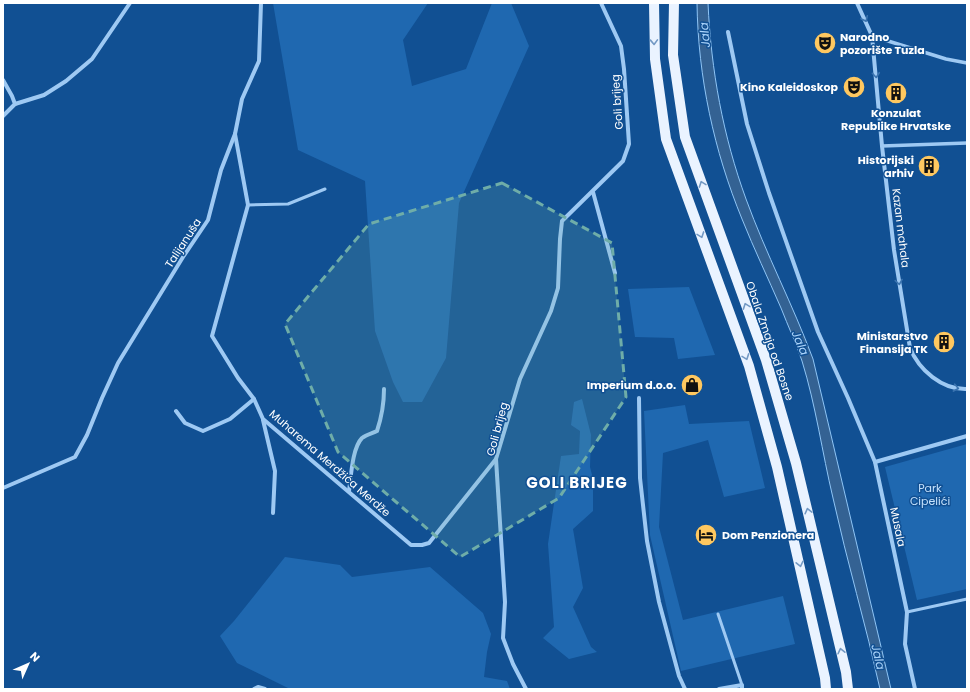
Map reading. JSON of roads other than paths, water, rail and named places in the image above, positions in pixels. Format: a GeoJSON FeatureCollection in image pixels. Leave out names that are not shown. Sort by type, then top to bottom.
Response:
{"type":"FeatureCollection","features":[{"type":"Feature","properties":{"kind":"main road"},"geometry":{"type":"LineString","coordinates":[[654,3],[655,59],[666,139],[750,366],[777,467],[805,584],[826,689]]}},
{"type":"Feature","properties":{"kind":"main road","name":"Obala Zmaja od Bosne"},"geometry":{"type":"LineString","coordinates":[[674,3],[673,55],[685,137],[766,360],[796,463],[846,672],[848,689]]}},
{"type":"Feature","properties":{"kind":"street"},"geometry":{"type":"LineString","coordinates":[[3,116],[15,104],[44,95],[66,82],[92,59],[130,3]]}},
{"type":"Feature","properties":{"kind":"street","name":"Talijanuša"},"geometry":{"type":"LineString","coordinates":[[3,488],[75,457],[87,435],[118,363],[183,257],[208,220],[221,170],[235,134],[242,98],[259,61],[262,3]]}},
{"type":"Feature","properties":{"kind":"street","name":"Goli brijeg"},"geometry":{"type":"LineString","coordinates":[[526,689],[513,664],[503,638],[505,602],[496,459],[520,379],[551,311],[558,288],[562,221],[623,161],[629,144],[621,46],[601,3]]}},
{"type":"Feature","properties":{"kind":"street","name":"Kazan mahala"},"geometry":{"type":"LineString","coordinates":[[857,3],[872,36],[882,146],[894,250],[910,348],[913,356],[921,366],[938,381],[959,390],[967,389]]}},
{"type":"Feature","properties":{"kind":"street","name":"Musala"},"geometry":{"type":"LineString","coordinates":[[728,32],[747,124],[769,193],[818,332],[875,462],[907,612],[905,644],[915,689]]}},
{"type":"Feature","properties":{"kind":"street"},"geometry":{"type":"LineString","coordinates":[[872,36],[967,64]]}},
{"type":"Feature","properties":{"kind":"street"},"geometry":{"type":"LineString","coordinates":[[3,80],[15,104]]}},
{"type":"Feature","properties":{"kind":"street","name":"Muharema Merdžića Merdže"},"geometry":{"type":"LineString","coordinates":[[235,134],[248,205],[212,336],[238,378],[254,399],[263,419],[411,545],[422,546],[429,543],[496,459]]}},
{"type":"Feature","properties":{"kind":"street"},"geometry":{"type":"LineString","coordinates":[[882,146],[967,143]]}},
{"type":"Feature","properties":{"kind":"street"},"geometry":{"type":"LineString","coordinates":[[593,192],[615,273]]}},
{"type":"Feature","properties":{"kind":"street"},"geometry":{"type":"LineString","coordinates":[[349,491],[352,465],[356,450],[362,438],[377,431],[384,408],[384,389]]}},
{"type":"Feature","properties":{"kind":"street"},"geometry":{"type":"LineString","coordinates":[[639,398],[640,478],[647,541],[659,602],[679,676],[685,689]]}},
{"type":"Feature","properties":{"kind":"street"},"geometry":{"type":"LineString","coordinates":[[176,411],[185,423],[203,431],[230,419],[254,399]]}},
{"type":"Feature","properties":{"kind":"street"},"geometry":{"type":"LineString","coordinates":[[263,419],[275,471],[273,513]]}},
{"type":"Feature","properties":{"kind":"street"},"geometry":{"type":"LineString","coordinates":[[875,462],[967,436]]}},
{"type":"Feature","properties":{"kind":"street"},"geometry":{"type":"LineString","coordinates":[[254,689],[258,687],[265,689]]}},
{"type":"Feature","properties":{"kind":"street"},"geometry":{"type":"LineString","coordinates":[[719,689],[742,687]]}},
{"type":"Feature","properties":{"kind":"lane"},"geometry":{"type":"LineString","coordinates":[[248,205],[288,204],[325,189]]}},
{"type":"Feature","properties":{"kind":"lane"},"geometry":{"type":"LineString","coordinates":[[907,612],[967,599]]}},
{"type":"Feature","properties":{"kind":"lane"},"geometry":{"type":"LineString","coordinates":[[718,614],[742,687]]}},
{"type":"Feature","properties":{"kind":"water","name":"Jala"},"geometry":{"type":"Polygon","coordinates":[[[697,3],[708,3],[715,78],[725,127],[738,175],[754,219],[813,359],[891,689],[880,689],[838,522],[811,395],[802,361],[795,341],[742,219],[723,167],[709,113],[704,86],[698,31],[697,3]]]}},
{"type":"Feature","properties":{"kind":"place","name":"Narodno pozorište Tuzla"},"geometry":{"type":"Point","coordinates":[825,43]}},
{"type":"Feature","properties":{"kind":"place","name":"Kino Kaleidoskop"},"geometry":{"type":"Point","coordinates":[854,87]}},
{"type":"Feature","properties":{"kind":"place","name":"Konzulat Republike Hrvatske"},"geometry":{"type":"Point","coordinates":[896,93]}},
{"type":"Feature","properties":{"kind":"place","name":"Historijski arhiv"},"geometry":{"type":"Point","coordinates":[929,166]}},
{"type":"Feature","properties":{"kind":"place","name":"Ministarstvo Finansija TK"},"geometry":{"type":"Point","coordinates":[944,342]}},
{"type":"Feature","properties":{"kind":"place","name":"Imperium d.o.o."},"geometry":{"type":"Point","coordinates":[692,385]}},
{"type":"Feature","properties":{"kind":"place","name":"Dom Penzionera"},"geometry":{"type":"Point","coordinates":[706,535]}},
{"type":"Feature","properties":{"kind":"district","name":"GOLI BRIJEG"},"geometry":{"type":"Point","coordinates":[577,483]}},
{"type":"Feature","properties":{"kind":"park label","name":"Park Cipelići"},"geometry":{"type":"Point","coordinates":[930,494]}}]}
